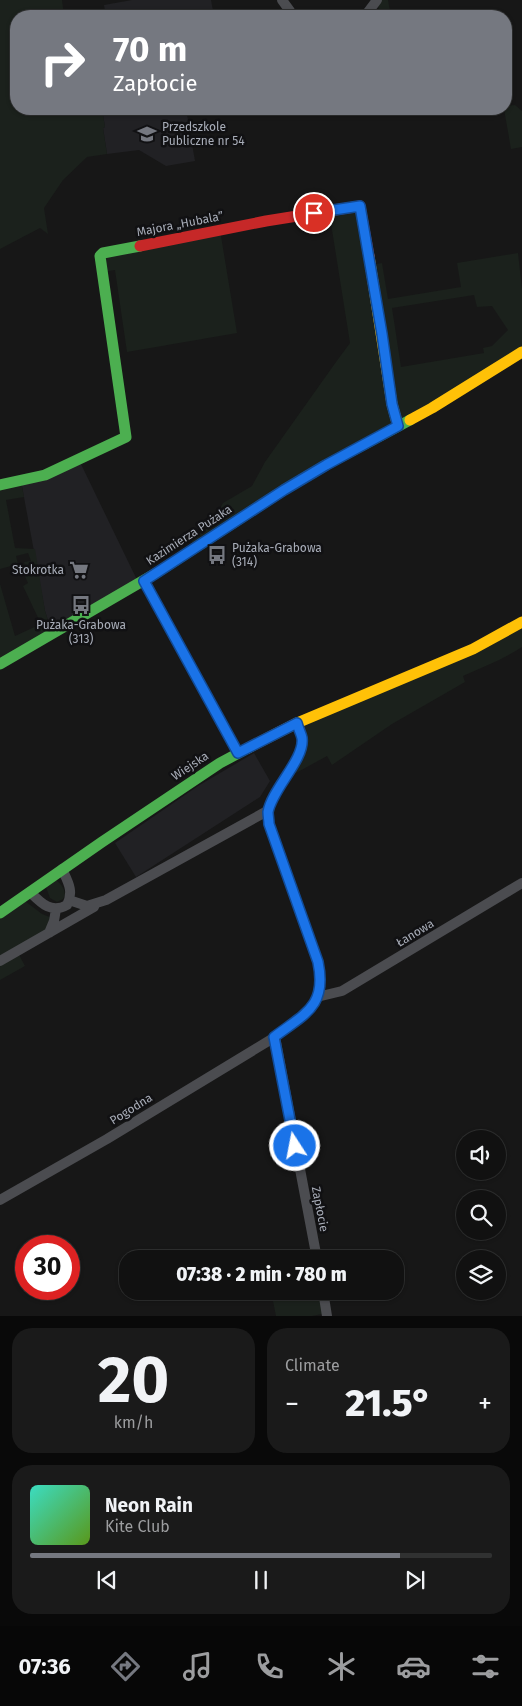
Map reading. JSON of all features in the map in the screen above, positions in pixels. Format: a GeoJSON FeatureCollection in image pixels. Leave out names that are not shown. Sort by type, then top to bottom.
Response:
{"type":"FeatureCollection","features":[{"type":"Feature","properties":{"kind":"street","name":"Majora „Hubala”"},"geometry":{"type":"LineString","coordinates":[[0,485],[45,475],[126,437],[100,256],[102,253],[266,221],[360,206],[392,404],[398,426]]}},
{"type":"Feature","properties":{"kind":"street","name":"Kazimierza Pużaka"},"geometry":{"type":"LineString","coordinates":[[0,664],[144,581],[284,490],[326,465],[432,408],[522,352]]}},
{"type":"Feature","properties":{"kind":"street"},"geometry":{"type":"LineString","coordinates":[[144,581],[238,753]]}},
{"type":"Feature","properties":{"kind":"street","name":"Wiejska"},"geometry":{"type":"LineString","coordinates":[[0,913],[213,767],[238,753],[297,723],[473,649],[522,622]]}},
{"type":"Feature","properties":{"kind":"street"},"geometry":{"type":"LineString","coordinates":[[274,1037],[306,1013],[315,1002],[320,991],[321,978],[318,962],[269,824],[271,803],[302,745],[302,738],[297,723]]}},
{"type":"Feature","properties":{"kind":"street"},"geometry":{"type":"LineString","coordinates":[[0,961],[269,810]]}},
{"type":"Feature","properties":{"kind":"street"},"geometry":{"type":"LineString","coordinates":[[30,892],[45,906],[56,909],[67,904],[71,889],[62,869]]}},
{"type":"Feature","properties":{"kind":"street","name":"Łanowa"},"geometry":{"type":"LineString","coordinates":[[317,997],[342,991],[522,883]]}},
{"type":"Feature","properties":{"kind":"street"},"geometry":{"type":"LineString","coordinates":[[69,900],[87,906],[106,900]]}},
{"type":"Feature","properties":{"kind":"street"},"geometry":{"type":"LineString","coordinates":[[49,933],[56,909]]}},
{"type":"Feature","properties":{"kind":"street","name":"Pogodna"},"geometry":{"type":"LineString","coordinates":[[0,1200],[107,1139],[274,1037]]}},
{"type":"Feature","properties":{"kind":"street","name":"Zapłocie"},"geometry":{"type":"LineString","coordinates":[[274,1037],[315,1250]]}},
{"type":"Feature","properties":{"kind":"street"},"geometry":{"type":"LineString","coordinates":[[324,1300],[327,1316]]}},
{"type":"Feature","properties":{"kind":"shaded area"},"geometry":{"type":"Polygon","coordinates":[[[0,0],[62,0],[63,10],[10,10],[10,115],[103,115],[107,154],[87,157],[63,180],[44,208],[48,234],[40,228],[0,249],[0,0]]]}},
{"type":"Feature","properties":{"kind":"shaded area"},"geometry":{"type":"Polygon","coordinates":[[[132,0],[211,0],[213,10],[105,10],[104,5],[132,0]]]}},
{"type":"Feature","properties":{"kind":"shaded area"},"geometry":{"type":"Polygon","coordinates":[[[377,0],[388,0],[390,10],[379,10],[377,0]]]}},
{"type":"Feature","properties":{"kind":"shaded area"},"geometry":{"type":"Polygon","coordinates":[[[512,105],[515,105],[522,111],[522,147],[511,149],[505,115],[512,115],[512,105]]]}},
{"type":"Feature","properties":{"kind":"shaded area","name":"Przedszkole Publiczne nr 54"},"geometry":{"type":"Polygon","coordinates":[[[103,115],[187,115],[195,161],[166,166],[139,150],[107,154],[103,128],[105,127],[103,115]]]}},
{"type":"Feature","properties":{"kind":"shaded area"},"geometry":{"type":"Polygon","coordinates":[[[360,206],[370,265],[382,263],[388,299],[461,287],[457,263],[518,253],[522,289],[522,352],[196,548],[191,540],[210,526],[223,503],[252,486],[265,462],[350,343],[329,211],[360,206]],[[474,295],[392,308],[401,367],[484,353],[483,348],[492,346],[508,330],[492,306],[477,307],[474,295]]]}},
{"type":"Feature","properties":{"kind":"shaded area"},"geometry":{"type":"Polygon","coordinates":[[[220,230],[237,333],[127,352],[115,270],[102,272],[103,253],[220,230]]]}},
{"type":"Feature","properties":{"kind":"shaded area"},"geometry":{"type":"Polygon","coordinates":[[[79,460],[139,584],[52,633],[45,611],[21,481],[79,460]]]}},
{"type":"Feature","properties":{"kind":"shaded area"},"geometry":{"type":"Polygon","coordinates":[[[21,481],[24,497],[6,500],[15,548],[35,549],[45,611],[52,633],[0,664],[0,584],[15,636],[41,624],[23,586],[28,583],[23,572],[27,571],[24,562],[31,561],[28,553],[16,556],[18,564],[0,569],[0,485],[21,481]]]}},
{"type":"Feature","properties":{"kind":"shaded area"},"geometry":{"type":"Polygon","coordinates":[[[522,622],[522,647],[501,659],[463,676],[465,682],[392,724],[332,765],[327,756],[296,773],[290,769],[297,757],[297,723],[522,622]]]}},
{"type":"Feature","properties":{"kind":"shaded area"},"geometry":{"type":"Polygon","coordinates":[[[254,753],[270,781],[260,797],[136,877],[115,843],[198,786],[254,753]]]}},
{"type":"Feature","properties":{"kind":"shaded area"},"geometry":{"type":"Polygon","coordinates":[[[55,879],[65,893],[63,899],[57,902],[50,898],[44,882],[55,879]]]}},
{"type":"Feature","properties":{"kind":"shaded area"},"geometry":{"type":"Polygon","coordinates":[[[21,898],[42,914],[55,919],[52,926],[17,951],[25,966],[0,980],[0,913],[21,898]]]}},
{"type":"Feature","properties":{"kind":"shaded area"},"geometry":{"type":"Polygon","coordinates":[[[273,1300],[325,1300],[327,1313],[312,1316],[276,1316],[273,1300]]]}},
{"type":"Feature","properties":{"kind":"traffic: fast"},"geometry":{"type":"LineString","coordinates":[[0,485],[45,475],[126,437],[100,256],[103,253],[140,246]]}},
{"type":"Feature","properties":{"kind":"traffic: fast"},"geometry":{"type":"LineString","coordinates":[[0,664],[158,572],[326,465],[410,420]]}},
{"type":"Feature","properties":{"kind":"traffic: fast"},"geometry":{"type":"LineString","coordinates":[[0,913],[220,763],[248,748]]}},
{"type":"Feature","properties":{"kind":"traffic: slow"},"geometry":{"type":"LineString","coordinates":[[369,256],[392,404],[398,426]]}},
{"type":"Feature","properties":{"kind":"traffic: slow"},"geometry":{"type":"LineString","coordinates":[[410,420],[522,352]]}},
{"type":"Feature","properties":{"kind":"traffic: slow"},"geometry":{"type":"LineString","coordinates":[[248,748],[297,723],[473,649],[522,622]]}},
{"type":"Feature","properties":{"kind":"traffic: jam"},"geometry":{"type":"LineString","coordinates":[[140,246],[266,221],[360,206],[369,256]]}},
{"type":"Feature","properties":{"kind":"place","name":"Przedszkole Publiczne nr 54"},"geometry":{"type":"Point","coordinates":[147,134]}},
{"type":"Feature","properties":{"kind":"place","name":"Pużaka-Grabowa (314)"},"geometry":{"type":"Point","coordinates":[217,555]}},
{"type":"Feature","properties":{"kind":"place","name":"Stokrotka"},"geometry":{"type":"Point","coordinates":[79,570]}},
{"type":"Feature","properties":{"kind":"place","name":"Pużaka-Grabowa (313)"},"geometry":{"type":"Point","coordinates":[81,605]}},
{"type":"Feature","properties":{"kind":"route"},"geometry":{"type":"LineString","coordinates":[[295,1146],[274,1037],[306,1013],[315,1002],[320,991],[321,978],[318,962],[269,824],[268,813],[271,803],[302,745],[302,738],[297,723],[238,753],[144,581],[284,490],[398,426],[393,411],[360,206],[314,213]]}}]}
